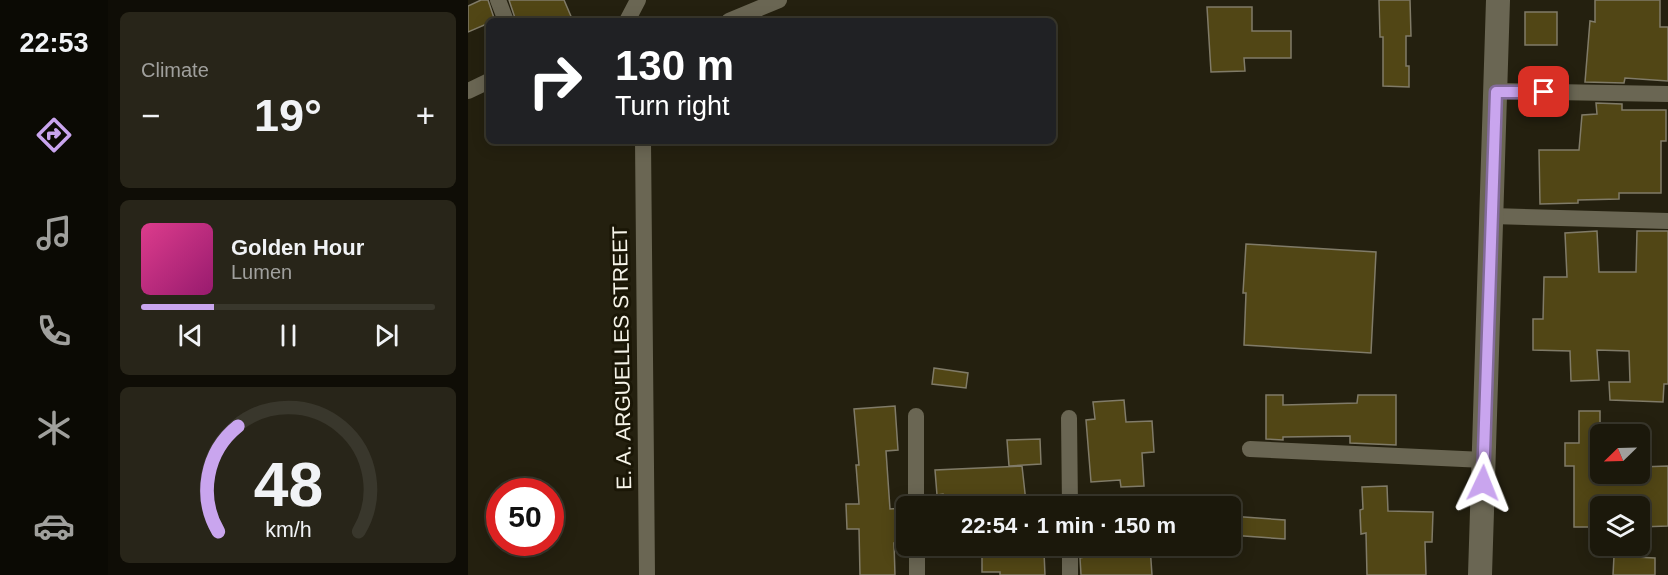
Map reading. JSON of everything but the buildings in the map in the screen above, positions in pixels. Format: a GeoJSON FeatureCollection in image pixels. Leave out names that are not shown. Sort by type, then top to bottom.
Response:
{"type":"FeatureCollection","features":[{"type":"Feature","properties":{"kind":"main road"},"geometry":{"type":"LineString","coordinates":[[1480,575],[1498,0]]}},
{"type":"Feature","properties":{"kind":"street"},"geometry":{"type":"LineString","coordinates":[[498,0],[505,18]]}},
{"type":"Feature","properties":{"kind":"street"},"geometry":{"type":"LineString","coordinates":[[629,18],[638,0]]}},
{"type":"Feature","properties":{"kind":"street"},"geometry":{"type":"LineString","coordinates":[[736,18],[779,0]]}},
{"type":"Feature","properties":{"kind":"street"},"geometry":{"type":"LineString","coordinates":[[468,91],[486,82]]}},
{"type":"Feature","properties":{"kind":"street"},"geometry":{"type":"LineString","coordinates":[[1496,92],[1668,94]]}},
{"type":"Feature","properties":{"kind":"street","name":"E. A. ARGUELLES STREET"},"geometry":{"type":"LineString","coordinates":[[643,144],[647,575]]}},
{"type":"Feature","properties":{"kind":"street"},"geometry":{"type":"LineString","coordinates":[[1492,216],[1668,220]]}},
{"type":"Feature","properties":{"kind":"street"},"geometry":{"type":"LineString","coordinates":[[916,416],[916,496]]}},
{"type":"Feature","properties":{"kind":"street"},"geometry":{"type":"LineString","coordinates":[[1069,418],[1070,496]]}},
{"type":"Feature","properties":{"kind":"street"},"geometry":{"type":"LineString","coordinates":[[1251,449],[1484,460]]}},
{"type":"Feature","properties":{"kind":"street"},"geometry":{"type":"LineString","coordinates":[[916,556],[917,575]]}},
{"type":"Feature","properties":{"kind":"street"},"geometry":{"type":"LineString","coordinates":[[1070,556],[1070,575]]}},
{"type":"Feature","properties":{"kind":"route"},"geometry":{"type":"LineString","coordinates":[[1483,483],[1496,92],[1544,92]]}}]}
